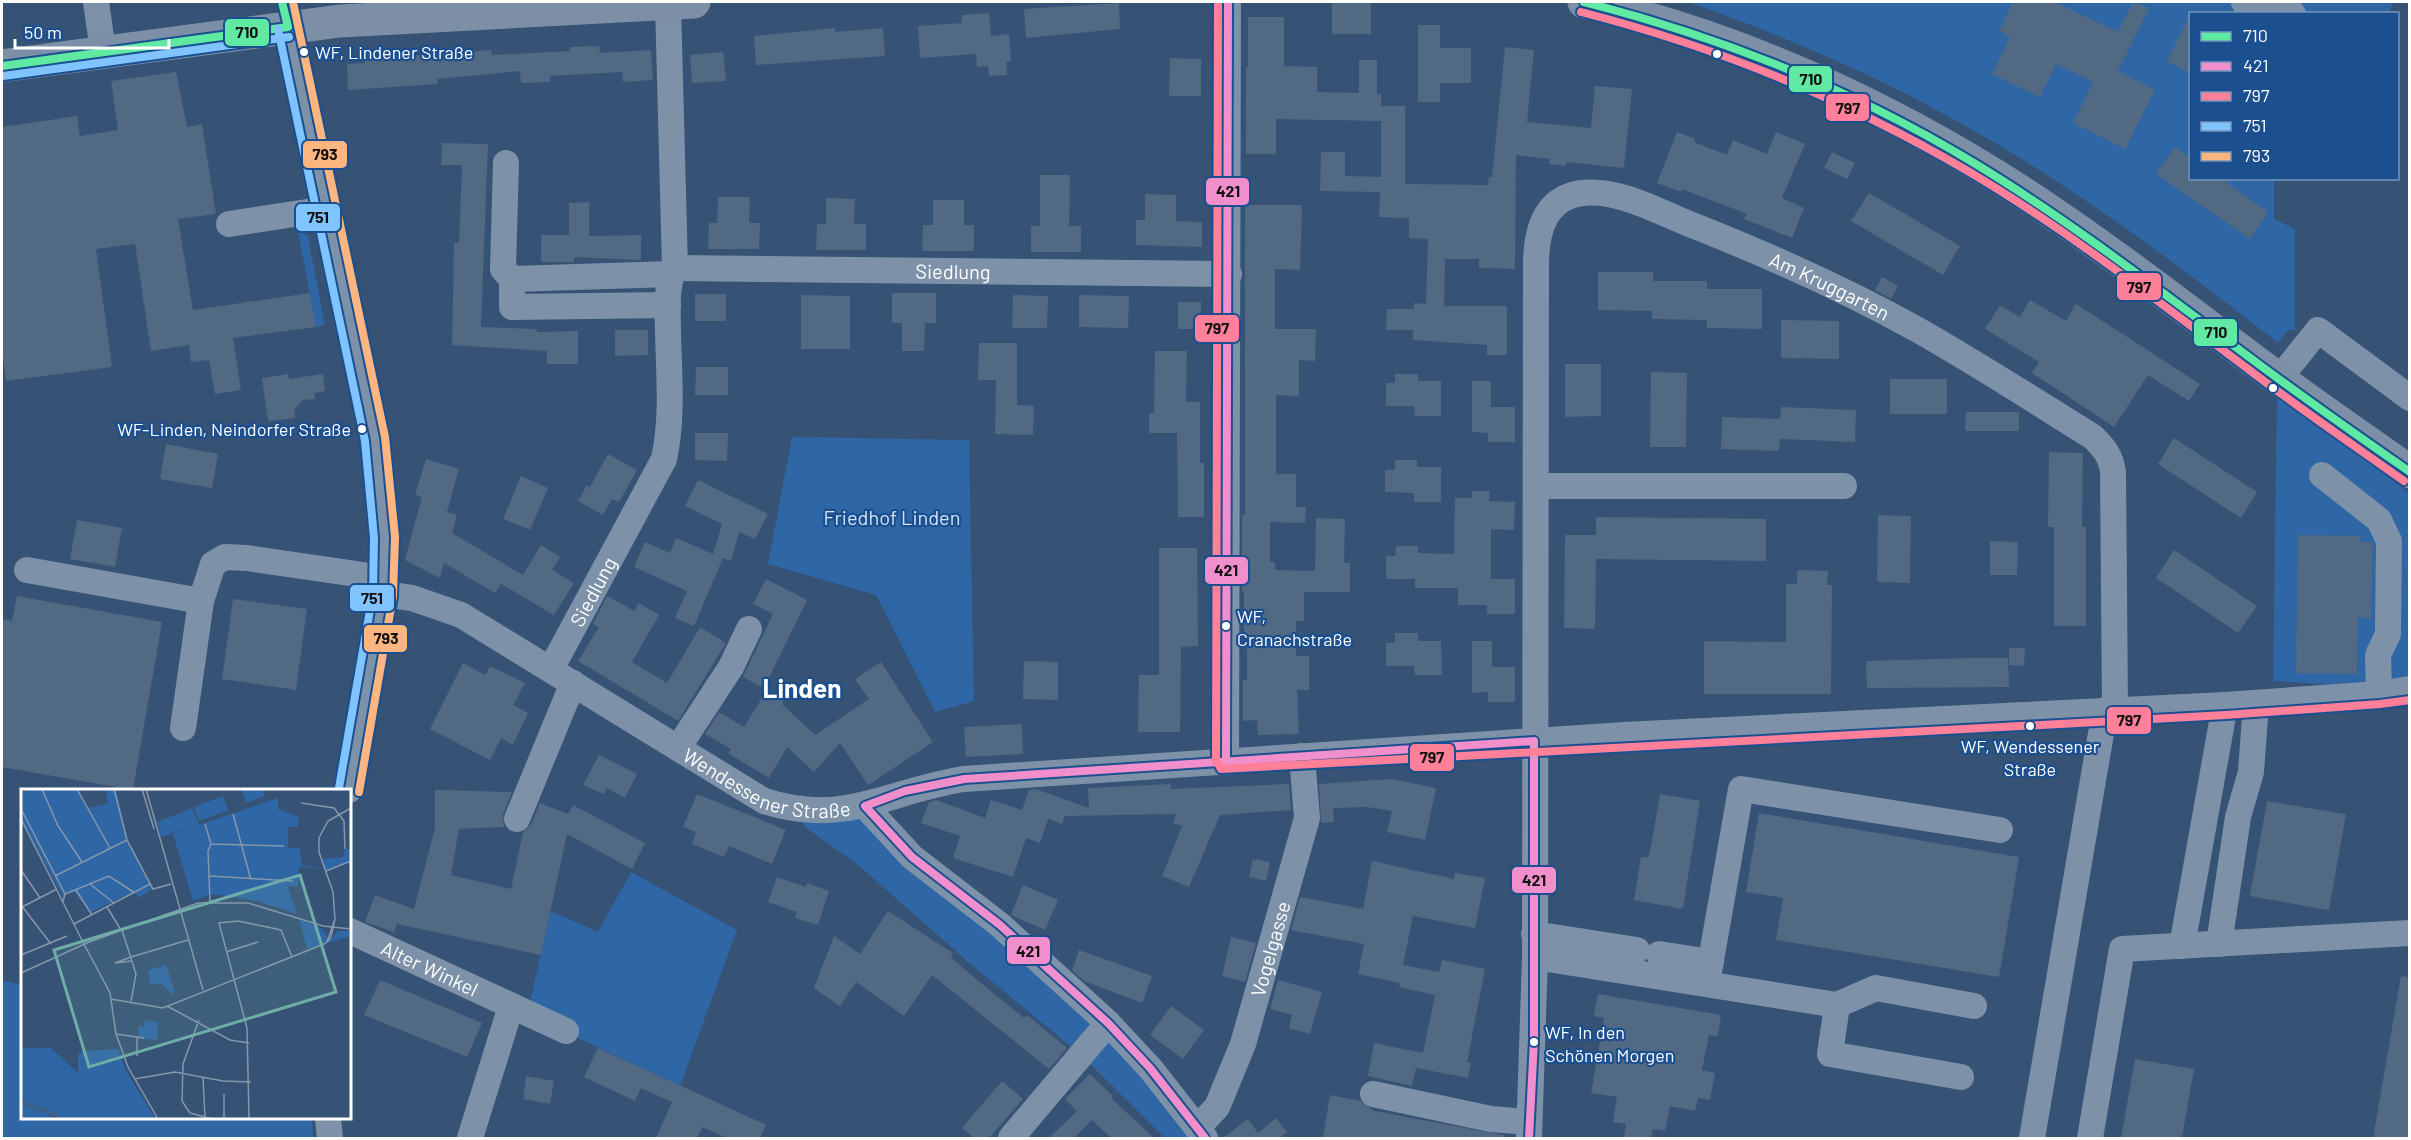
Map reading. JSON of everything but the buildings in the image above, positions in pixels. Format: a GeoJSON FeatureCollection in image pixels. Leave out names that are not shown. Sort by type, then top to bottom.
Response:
{"type":"FeatureCollection","features":[{"type":"Feature","properties":{"kind":"main road"},"geometry":{"type":"LineString","coordinates":[[1584,2],[1691,32],[1784,68],[1864,104],[1938,143],[2023,193],[2116,257],[2279,379],[2409,472]]}},
{"type":"Feature","properties":{"kind":"main road"},"geometry":{"type":"LineString","coordinates":[[2,66],[103,51],[285,14],[340,21],[668,3]]}},
{"type":"Feature","properties":{"kind":"street"},"geometry":{"type":"LineString","coordinates":[[96,2],[103,51]]}},
{"type":"Feature","properties":{"kind":"street"},"geometry":{"type":"LineString","coordinates":[[1226,760],[1228,2]]}},
{"type":"Feature","properties":{"kind":"street"},"geometry":{"type":"LineString","coordinates":[[2244,2],[2285,12]]}},
{"type":"Feature","properties":{"kind":"street","name":"Siedlung"},"geometry":{"type":"LineString","coordinates":[[551,669],[664,459],[669,436],[668,305],[674,271],[668,3]]}},
{"type":"Feature","properties":{"kind":"street"},"geometry":{"type":"LineString","coordinates":[[285,14],[375,439],[385,538],[383,586],[349,789]]}},
{"type":"Feature","properties":{"kind":"street"},"geometry":{"type":"LineString","coordinates":[[506,163],[503,269],[512,279],[512,307],[668,305]]}},
{"type":"Feature","properties":{"kind":"street","name":"Am Kruggarten"},"geometry":{"type":"LineString","coordinates":[[1529,1130],[1534,945],[1536,260],[1541,224],[1559,200],[1581,193],[1611,195],[1631,201],[1789,265],[1905,323],[2093,437],[2105,448],[2111,460],[2113,472],[2110,710],[2032,1138]]}},
{"type":"Feature","properties":{"kind":"street"},"geometry":{"type":"LineString","coordinates":[[230,225],[327,209]]}},
{"type":"Feature","properties":{"kind":"street","name":"Siedlung"},"geometry":{"type":"LineString","coordinates":[[512,279],[674,271],[1229,273]]}},
{"type":"Feature","properties":{"kind":"street"},"geometry":{"type":"LineString","coordinates":[[2279,379],[2318,330],[2409,398]]}},
{"type":"Feature","properties":{"kind":"street"},"geometry":{"type":"LineString","coordinates":[[2322,475],[2379,520],[2390,541],[2388,634],[2378,655],[2379,694]]}},
{"type":"Feature","properties":{"kind":"street"},"geometry":{"type":"LineString","coordinates":[[1537,486],[1844,486]]}},
{"type":"Feature","properties":{"kind":"street","name":"Wendessener Straße"},"geometry":{"type":"LineString","coordinates":[[183,728],[201,601],[213,564],[225,557],[247,558],[383,586],[461,615],[764,801],[793,810],[825,812],[865,806],[906,791],[964,779],[1534,741],[2225,705],[2379,694],[2409,689]]}},
{"type":"Feature","properties":{"kind":"street"},"geometry":{"type":"LineString","coordinates":[[27,570],[201,601]]}},
{"type":"Feature","properties":{"kind":"street"},"geometry":{"type":"LineString","coordinates":[[678,748],[731,667],[749,629]]}},
{"type":"Feature","properties":{"kind":"street"},"geometry":{"type":"LineString","coordinates":[[517,819],[573,683]]}},
{"type":"Feature","properties":{"kind":"street"},"geometry":{"type":"LineString","coordinates":[[2219,944],[2238,817],[2251,772],[2256,703]]}},
{"type":"Feature","properties":{"kind":"street"},"geometry":{"type":"LineString","coordinates":[[2182,946],[2225,705]]}},
{"type":"Feature","properties":{"kind":"street","name":"Vogelgasse"},"geometry":{"type":"LineString","coordinates":[[1201,1133],[1216,1107],[1244,1044],[1307,818],[1302,756]]}},
{"type":"Feature","properties":{"kind":"street"},"geometry":{"type":"LineString","coordinates":[[1709,973],[1741,789],[2000,830]]}},
{"type":"Feature","properties":{"kind":"street"},"geometry":{"type":"LineString","coordinates":[[865,806],[912,857],[1000,925],[1108,1023],[1150,1068],[1201,1133]]}},
{"type":"Feature","properties":{"kind":"street","name":"Alter Winkel"},"geometry":{"type":"LineString","coordinates":[[351,932],[566,1031]]}},
{"type":"Feature","properties":{"kind":"street"},"geometry":{"type":"LineString","coordinates":[[2090,1138],[2122,949],[2409,933]]}},
{"type":"Feature","properties":{"kind":"street"},"geometry":{"type":"LineString","coordinates":[[1534,945],[1648,952],[1709,973]]}},
{"type":"Feature","properties":{"kind":"street"},"geometry":{"type":"LineString","coordinates":[[1534,945],[1709,973],[1837,1005],[1876,988],[1974,1006]]}},
{"type":"Feature","properties":{"kind":"street"},"geometry":{"type":"LineString","coordinates":[[1837,1005],[1830,1054],[1961,1077]]}},
{"type":"Feature","properties":{"kind":"street"},"geometry":{"type":"LineString","coordinates":[[470,1138],[511,1006]]}},
{"type":"Feature","properties":{"kind":"street"},"geometry":{"type":"LineString","coordinates":[[1011,1138],[1108,1023]]}},
{"type":"Feature","properties":{"kind":"street"},"geometry":{"type":"LineString","coordinates":[[1373,1094],[1491,1119],[1529,1130]]}},
{"type":"Feature","properties":{"kind":"street"},"geometry":{"type":"LineString","coordinates":[[328,1119],[330,1138]]}},
{"type":"Feature","properties":{"kind":"green space"},"geometry":{"type":"Polygon","coordinates":[[[1688,2],[2393,2],[2389,12],[2189,12],[2189,180],[2274,180],[2274,219],[2295,229],[2295,330],[2288,330],[2278,343],[2120,224],[1996,143],[1856,70],[1756,27],[1688,2]]]}},
{"type":"Feature","properties":{"kind":"green space"},"geometry":{"type":"Polygon","coordinates":[[[297,226],[308,237],[325,325],[316,327],[297,226]]]}},
{"type":"Feature","properties":{"kind":"green space"},"geometry":{"type":"Polygon","coordinates":[[[2277,394],[2409,493],[2409,690],[2273,681],[2277,394]]]}},
{"type":"Feature","properties":{"kind":"green space","name":"Friedhof Linden"},"geometry":{"type":"Polygon","coordinates":[[[792,437],[969,440],[974,701],[935,712],[876,595],[768,564],[792,437]]]}},
{"type":"Feature","properties":{"kind":"green space"},"geometry":{"type":"Polygon","coordinates":[[[865,806],[1000,925],[1205,1138],[1165,1138],[1081,1055],[967,961],[857,864],[806,828],[793,810],[865,806]]]}},
{"type":"Feature","properties":{"kind":"green space"},"geometry":{"type":"Polygon","coordinates":[[[631,872],[737,930],[680,1086],[527,1014],[551,911],[598,932],[631,872]]]}},
{"type":"Feature","properties":{"kind":"green space"},"geometry":{"type":"Polygon","coordinates":[[[2,980],[21,985],[21,1119],[312,1119],[313,1138],[2,1138],[2,980]]]}},
{"type":"Feature","properties":{"kind":"transit line","name":"710"},"geometry":{"type":"LineString","coordinates":[[2,66],[288,27],[282,2]]}},
{"type":"Feature","properties":{"kind":"transit line","name":"793"},"geometry":{"type":"LineString","coordinates":[[293,2],[385,437],[395,537],[393,596],[359,792]]}},
{"type":"Feature","properties":{"kind":"transit line","name":"797"},"geometry":{"type":"LineString","coordinates":[[1218,2],[1216,760],[1221,769],[2226,715],[2410,700]]}},
{"type":"Feature","properties":{"kind":"transit line","name":"421"},"geometry":{"type":"LineString","coordinates":[[1226,760],[1228,2]]}},
{"type":"Feature","properties":{"kind":"transit line","name":"710"},"geometry":{"type":"LineString","coordinates":[[1584,2],[1686,32],[1785,68],[1928,136],[2011,186],[2083,234],[2295,391],[2410,472]]}},
{"type":"Feature","properties":{"kind":"transit line","name":"797"},"geometry":{"type":"LineString","coordinates":[[1581,12],[1682,41],[1779,78],[1874,120],[1966,170],[2074,240],[2287,398],[2404,481]]}},
{"type":"Feature","properties":{"kind":"transit line","name":"751"},"geometry":{"type":"LineString","coordinates":[[278,29],[365,441],[374,538],[373,593],[339,788]]}},
{"type":"Feature","properties":{"kind":"transit line","name":"751"},"geometry":{"type":"LineString","coordinates":[[3,76],[289,37]]}},
{"type":"Feature","properties":{"kind":"transit line","name":"421"},"geometry":{"type":"LineString","coordinates":[[1205,1138],[1150,1068],[1108,1023],[1000,925],[912,857],[865,806],[905,791],[964,779],[1534,741],[1534,1040],[1529,1138]]}},
{"type":"Feature","properties":{"kind":"place","name":"WF, Lindener Straße"},"geometry":{"type":"Point","coordinates":[304,52]}},
{"type":"Feature","properties":{"kind":"place","name":"WF-Linden, Neindorfer Straße"},"geometry":{"type":"Point","coordinates":[362,429]}},
{"type":"Feature","properties":{"kind":"place","name":"WF, Cranachstraße"},"geometry":{"type":"Point","coordinates":[1226,626]}},
{"type":"Feature","properties":{"kind":"place","name":"WF, Wendessener Straße"},"geometry":{"type":"Point","coordinates":[2030,726]}},
{"type":"Feature","properties":{"kind":"place","name":"WF, In den Schönen Morgen"},"geometry":{"type":"Point","coordinates":[1534,1042]}},
{"type":"Feature","properties":{"kind":"district","name":"Linden"},"geometry":{"type":"Point","coordinates":[802,687]}}]}
